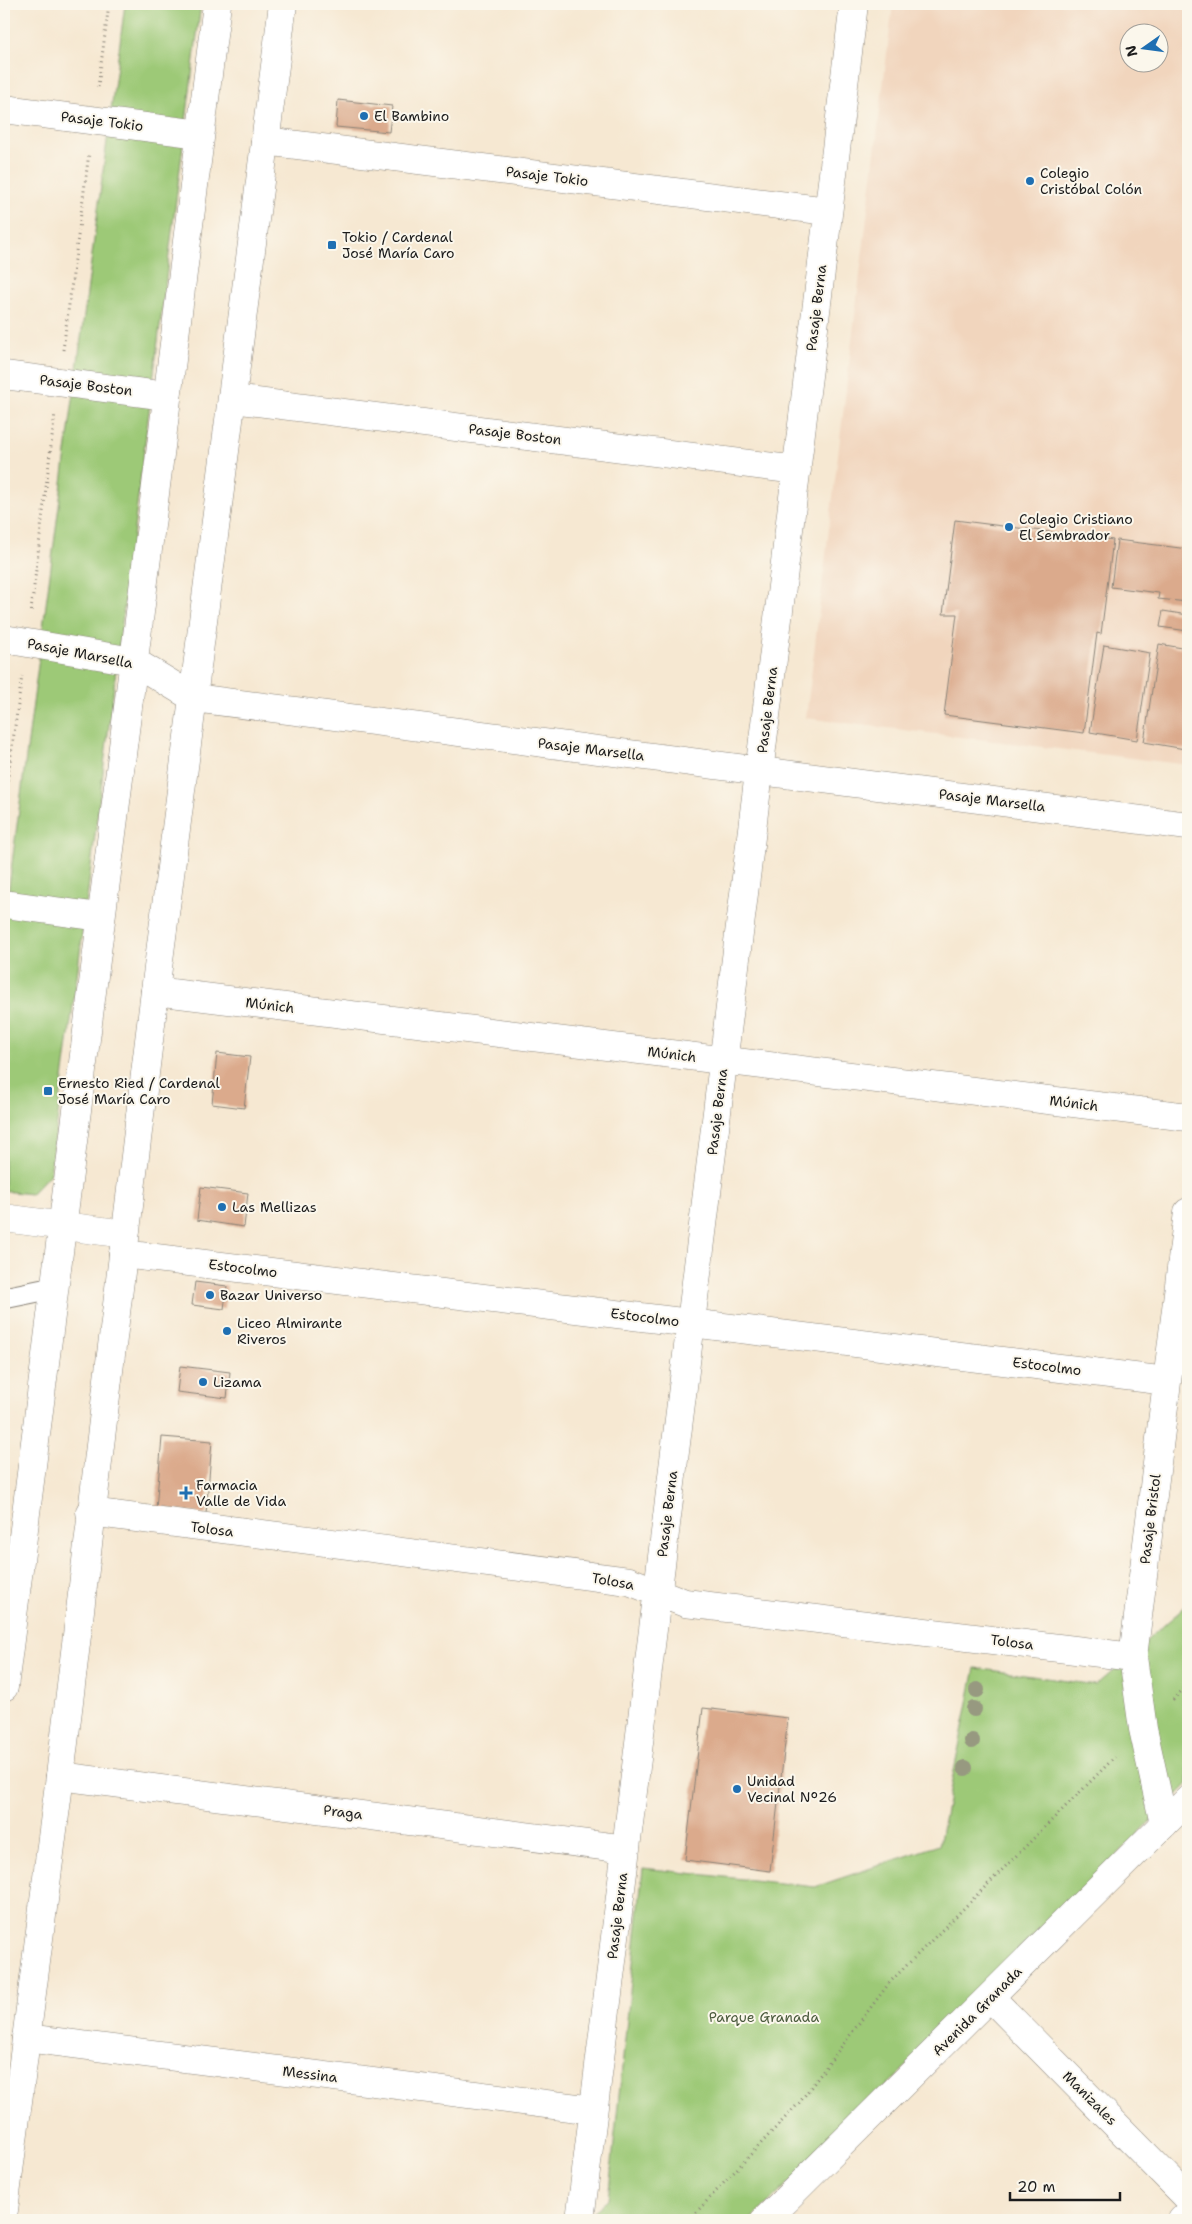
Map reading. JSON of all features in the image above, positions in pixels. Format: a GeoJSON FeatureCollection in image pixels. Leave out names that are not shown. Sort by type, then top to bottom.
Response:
{"type":"FeatureCollection","features":[{"type":"Feature","properties":{"kind":"street"},"geometry":{"type":"LineString","coordinates":[[4,1687],[217,4]]}},
{"type":"Feature","properties":{"kind":"street"},"geometry":{"type":"LineString","coordinates":[[4,2210],[60,1776],[90,1512],[155,991],[283,4]]}},
{"type":"Feature","properties":{"kind":"street","name":"Pasaje Berna"},"geometry":{"type":"LineString","coordinates":[[580,2220],[854,4]]}},
{"type":"Feature","properties":{"kind":"street","name":"Pasaje Tokio"},"geometry":{"type":"LineString","coordinates":[[4,109],[200,134]]}},
{"type":"Feature","properties":{"kind":"street","name":"Pasaje Tokio"},"geometry":{"type":"LineString","coordinates":[[265,141],[828,211]]}},
{"type":"Feature","properties":{"kind":"street","name":"Pasaje Boston"},"geometry":{"type":"LineString","coordinates":[[4,375],[167,396]]}},
{"type":"Feature","properties":{"kind":"street","name":"Pasaje Boston"},"geometry":{"type":"LineString","coordinates":[[233,399],[797,470]]}},
{"type":"Feature","properties":{"kind":"street","name":"Pasaje Marsella"},"geometry":{"type":"LineString","coordinates":[[4,639],[134,661],[194,698],[1188,826]]}},
{"type":"Feature","properties":{"kind":"street"},"geometry":{"type":"LineString","coordinates":[[4,904],[100,917]]}},
{"type":"Feature","properties":{"kind":"street","name":"Múnich"},"geometry":{"type":"LineString","coordinates":[[155,991],[1188,1117]]}},
{"type":"Feature","properties":{"kind":"street","name":"Pasaje Bristol"},"geometry":{"type":"LineString","coordinates":[[1164,1824],[1143,1729],[1133,1657],[1188,1212]]}},
{"type":"Feature","properties":{"kind":"street","name":"Estocolmo"},"geometry":{"type":"LineString","coordinates":[[4,1218],[61,1226],[124,1244],[691,1323],[1167,1381]]}},
{"type":"Feature","properties":{"kind":"street","name":"Tolosa"},"geometry":{"type":"LineString","coordinates":[[90,1512],[629,1581],[685,1603],[1133,1657]]}},
{"type":"Feature","properties":{"kind":"street","name":"Praga"},"geometry":{"type":"LineString","coordinates":[[60,1776],[626,1849]]}},
{"type":"Feature","properties":{"kind":"street","name":"Avenida Granada"},"geometry":{"type":"LineString","coordinates":[[765,2220],[991,1998],[1188,1800]]}},
{"type":"Feature","properties":{"kind":"street","name":"Manizales"},"geometry":{"type":"LineString","coordinates":[[991,1998],[1188,2198]]}},
{"type":"Feature","properties":{"kind":"street","name":"Messina"},"geometry":{"type":"LineString","coordinates":[[26,2038],[593,2110]]}},
{"type":"Feature","properties":{"kind":"street"},"geometry":{"type":"LineString","coordinates":[[1182,2220],[1188,2214]]}},
{"type":"Feature","properties":{"kind":"lane"},"geometry":{"type":"LineString","coordinates":[[4,1298],[53,1288]]}},
{"type":"Feature","properties":{"kind":"path"},"geometry":{"type":"LineString","coordinates":[[689,2220],[799,2103],[890,1982],[1188,1684]]}},
{"type":"Feature","properties":{"kind":"shaded area","name":"Colegio Cristiano El Sembrador"},"geometry":{"type":"Polygon","coordinates":[[[893,4],[1188,4],[1188,765],[806,718],[893,4]]]}},
{"type":"Feature","properties":{"kind":"green space"},"geometry":{"type":"Polygon","coordinates":[[[125,4],[201,4],[50,1174],[31,1194],[4,1191],[4,924],[125,4]]]}},
{"type":"Feature","properties":{"kind":"green space","name":"Parque Granada"},"geometry":{"type":"Polygon","coordinates":[[[1188,1604],[1188,1784],[801,2172],[750,2220],[583,2220],[608,2200],[643,1868],[815,1887],[939,1845],[975,1668],[1096,1685],[1188,1604]]]}},
{"type":"Feature","properties":{"kind":"building","name":"El Bambino"},"geometry":{"type":"Polygon","coordinates":[[[338,100],[392,106],[389,132],[336,127],[338,100]]]}},
{"type":"Feature","properties":{"kind":"building"},"geometry":{"type":"Polygon","coordinates":[[[955,520],[1113,540],[1101,634],[1097,633],[1084,733],[944,715],[957,614],[943,614],[955,520]]]}},
{"type":"Feature","properties":{"kind":"building"},"geometry":{"type":"Polygon","coordinates":[[[1117,540],[1188,549],[1188,602],[1158,599],[1159,593],[1111,587],[1117,540]]]}},
{"type":"Feature","properties":{"kind":"building"},"geometry":{"type":"Polygon","coordinates":[[[1163,611],[1188,615],[1188,631],[1160,627],[1163,611]]]}},
{"type":"Feature","properties":{"kind":"building"},"geometry":{"type":"Polygon","coordinates":[[[1159,644],[1188,649],[1188,727],[1185,749],[1144,742],[1159,644]]]}},
{"type":"Feature","properties":{"kind":"building"},"geometry":{"type":"Polygon","coordinates":[[[1104,645],[1150,653],[1137,740],[1090,732],[1104,645]]]}},
{"type":"Feature","properties":{"kind":"building"},"geometry":{"type":"Polygon","coordinates":[[[217,1053],[250,1057],[244,1108],[212,1104],[217,1053]]]}},
{"type":"Feature","properties":{"kind":"building","name":"Las Mellizas"},"geometry":{"type":"Polygon","coordinates":[[[201,1187],[248,1193],[244,1227],[197,1220],[201,1187]]]}},
{"type":"Feature","properties":{"kind":"building","name":"Bazar Universo"},"geometry":{"type":"Polygon","coordinates":[[[195,1282],[227,1286],[224,1309],[192,1305],[195,1282]]]}},
{"type":"Feature","properties":{"kind":"building","name":"Lizama"},"geometry":{"type":"Polygon","coordinates":[[[180,1366],[230,1372],[227,1398],[177,1392],[180,1366]]]}},
{"type":"Feature","properties":{"kind":"building"},"geometry":{"type":"Polygon","coordinates":[[[162,1437],[212,1441],[206,1514],[156,1509],[162,1437]]]}},
{"type":"Feature","properties":{"kind":"building","name":"Unidad Vecinal Nº26"},"geometry":{"type":"Polygon","coordinates":[[[703,1708],[788,1718],[770,1871],[685,1860],[703,1708]]]}},
{"type":"Feature","properties":{"kind":"place","name":"El Bambino"},"geometry":{"type":"Point","coordinates":[364,116]}},
{"type":"Feature","properties":{"kind":"place","name":"Colegio Cristóbal Colón"},"geometry":{"type":"Point","coordinates":[1030,181]}},
{"type":"Feature","properties":{"kind":"place","name":"Tokio / Cardenal José María Caro"},"geometry":{"type":"Point","coordinates":[332,245]}},
{"type":"Feature","properties":{"kind":"place","name":"Colegio Cristiano El Sembrador"},"geometry":{"type":"Point","coordinates":[1009,527]}},
{"type":"Feature","properties":{"kind":"place","name":"Ernesto Ried / Cardenal José María Caro"},"geometry":{"type":"Point","coordinates":[48,1091]}},
{"type":"Feature","properties":{"kind":"place","name":"Las Mellizas"},"geometry":{"type":"Point","coordinates":[222,1207]}},
{"type":"Feature","properties":{"kind":"place","name":"Bazar Universo"},"geometry":{"type":"Point","coordinates":[210,1295]}},
{"type":"Feature","properties":{"kind":"place","name":"Liceo Almirante Riveros"},"geometry":{"type":"Point","coordinates":[227,1331]}},
{"type":"Feature","properties":{"kind":"place","name":"Lizama"},"geometry":{"type":"Point","coordinates":[203,1382]}},
{"type":"Feature","properties":{"kind":"place","name":"Farmacia Valle de Vida"},"geometry":{"type":"Point","coordinates":[186,1493]}},
{"type":"Feature","properties":{"kind":"place","name":"Unidad Vecinal Nº26"},"geometry":{"type":"Point","coordinates":[737,1789]}}]}
